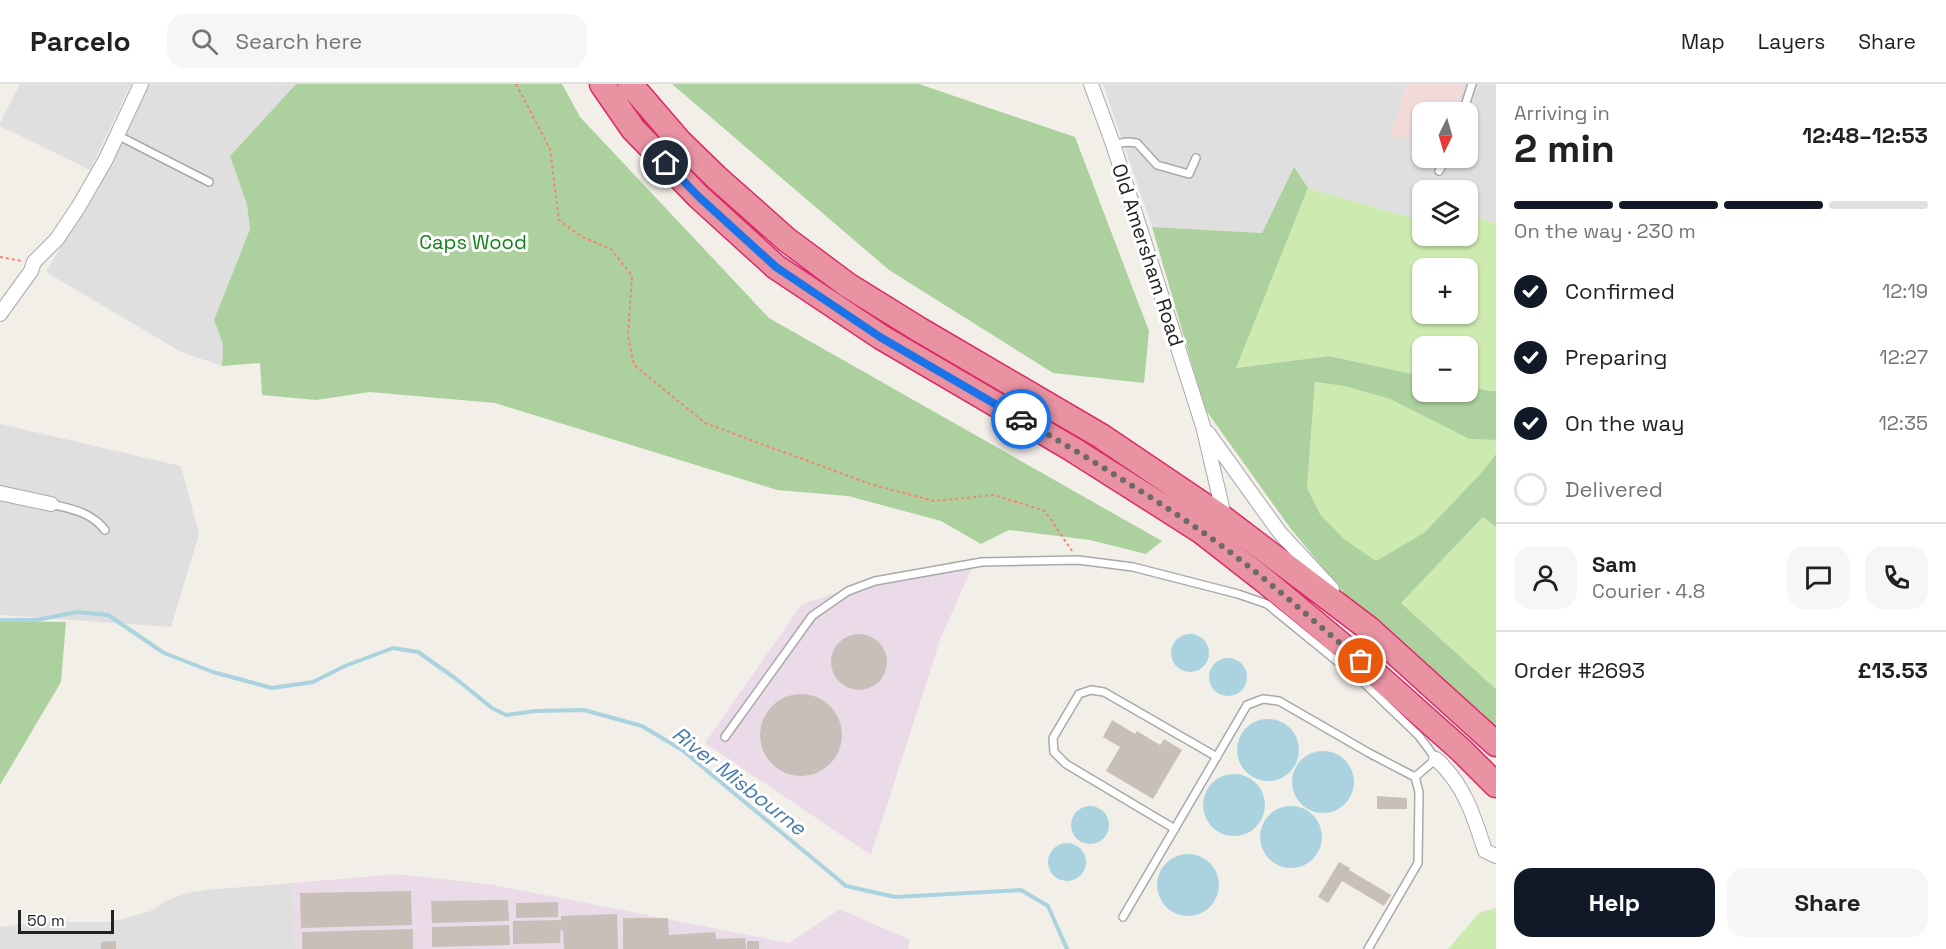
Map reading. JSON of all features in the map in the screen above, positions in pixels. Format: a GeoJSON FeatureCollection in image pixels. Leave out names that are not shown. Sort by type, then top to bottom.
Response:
{"type":"FeatureCollection","features":[{"type":"Feature","properties":{"kind":"highway"},"geometry":{"type":"LineString","coordinates":[[602,84],[633,129],[699,197],[776,267],[880,337],[1072,449],[1201,531],[1361,661],[1461,750],[1496,785]]}},
{"type":"Feature","properties":{"kind":"highway"},"geometry":{"type":"LineString","coordinates":[[630,84],[680,142],[787,240],[840,280],[920,330],[1101,436],[1224,519],[1368,628],[1496,744]]}},
{"type":"Feature","properties":{"kind":"street"},"geometry":{"type":"LineString","coordinates":[[0,314],[32,271],[34,262],[57,239],[79,206],[106,159],[141,84]]}},
{"type":"Feature","properties":{"kind":"street","name":"Old Amersham Road"},"geometry":{"type":"LineString","coordinates":[[1091,84],[1113,144],[1203,426],[1227,531],[1238,549],[1265,581]]}},
{"type":"Feature","properties":{"kind":"street","name":"Old Amersham Road"},"geometry":{"type":"LineString","coordinates":[[1203,426],[1280,533],[1368,628]]}},
{"type":"Feature","properties":{"kind":"street"},"geometry":{"type":"LineString","coordinates":[[0,493],[51,504]]}},
{"type":"Feature","properties":{"kind":"street"},"geometry":{"type":"LineString","coordinates":[[1436,759],[1459,785],[1474,814],[1485,851],[1496,856]]}},
{"type":"Feature","properties":{"kind":"lane"},"geometry":{"type":"LineString","coordinates":[[1466,102],[1472,84]]}},
{"type":"Feature","properties":{"kind":"lane"},"geometry":{"type":"LineString","coordinates":[[117,135],[209,182]]}},
{"type":"Feature","properties":{"kind":"lane"},"geometry":{"type":"LineString","coordinates":[[1113,144],[1137,142],[1157,165],[1189,174],[1196,158]]}},
{"type":"Feature","properties":{"kind":"lane"},"geometry":{"type":"LineString","coordinates":[[51,504],[85,513],[98,520],[105,530]]}},
{"type":"Feature","properties":{"kind":"lane"},"geometry":{"type":"LineString","coordinates":[[725,737],[812,616],[848,591],[875,581],[982,562],[1078,560],[1133,567],[1238,594],[1267,604],[1365,684],[1419,736],[1436,759],[1415,777]]}},
{"type":"Feature","properties":{"kind":"lane"},"geometry":{"type":"LineString","coordinates":[[1175,828],[1066,764],[1054,752],[1053,738],[1079,694],[1091,690],[1104,692],[1217,757]]}},
{"type":"Feature","properties":{"kind":"lane"},"geometry":{"type":"LineString","coordinates":[[1123,917],[1247,705],[1263,699],[1280,701],[1415,777],[1419,792],[1418,863],[1368,949]]}},
{"type":"Feature","properties":{"kind":"path"},"geometry":{"type":"LineString","coordinates":[[516,84],[550,149],[559,220],[582,237],[611,249],[632,276],[628,336],[634,365],[705,423],[870,484],[934,501],[993,495],[1045,511],[1078,560]]}},
{"type":"Feature","properties":{"kind":"path"},"geometry":{"type":"LineString","coordinates":[[0,258],[34,262]]}},
{"type":"Feature","properties":{"kind":"shaded area"},"geometry":{"type":"Polygon","coordinates":[[[20,84],[131,84],[90,170],[0,126],[20,84]]]}},
{"type":"Feature","properties":{"kind":"shaded area"},"geometry":{"type":"Polygon","coordinates":[[[142,84],[296,84],[230,156],[247,205],[250,229],[214,320],[223,344],[222,366],[181,352],[46,272],[86,204],[142,84]]]}},
{"type":"Feature","properties":{"kind":"shaded area"},"geometry":{"type":"Polygon","coordinates":[[[1103,84],[1407,84],[1391,136],[1412,140],[1412,168],[1478,168],[1478,102],[1458,102],[1465,84],[1496,84],[1496,223],[1478,218],[1478,180],[1412,180],[1412,218],[1308,188],[1294,168],[1262,233],[1152,227],[1103,84]]]}},
{"type":"Feature","properties":{"kind":"shaded area"},"geometry":{"type":"Polygon","coordinates":[[[1407,84],[1465,84],[1458,102],[1412,102],[1412,140],[1390,136],[1407,84]]]}},
{"type":"Feature","properties":{"kind":"shaded area"},"geometry":{"type":"Polygon","coordinates":[[[0,424],[181,466],[199,534],[171,627],[0,615],[0,424]]]}},
{"type":"Feature","properties":{"kind":"shaded area"},"geometry":{"type":"Polygon","coordinates":[[[974,563],[941,637],[871,855],[705,743],[802,604],[865,584],[974,563]]]}},
{"type":"Feature","properties":{"kind":"shaded area"},"geometry":{"type":"Polygon","coordinates":[[[397,874],[494,885],[789,943],[840,909],[910,940],[908,949],[295,949],[293,883],[397,874]]]}},
{"type":"Feature","properties":{"kind":"shaded area"},"geometry":{"type":"Polygon","coordinates":[[[293,883],[295,949],[0,949],[0,927],[39,922],[111,922],[151,911],[166,901],[187,893],[293,883]]]}},
{"type":"Feature","properties":{"kind":"green space","name":"Caps Wood"},"geometry":{"type":"Polygon","coordinates":[[[296,84],[562,84],[580,117],[769,318],[1162,541],[1146,554],[1090,540],[1009,530],[981,544],[941,521],[848,496],[777,490],[495,403],[370,392],[316,400],[262,395],[260,363],[222,366],[223,344],[214,320],[250,229],[247,205],[230,156],[296,84]]]}},
{"type":"Feature","properties":{"kind":"green space"},"geometry":{"type":"Polygon","coordinates":[[[672,84],[919,84],[1075,137],[1149,331],[1144,383],[1053,373],[889,270],[672,84]]]}},
{"type":"Feature","properties":{"kind":"green space"},"geometry":{"type":"Polygon","coordinates":[[[1294,167],[1308,188],[1236,368],[1329,356],[1412,374],[1412,402],[1478,402],[1478,388],[1496,391],[1496,440],[1469,439],[1390,399],[1344,386],[1315,382],[1307,488],[1320,514],[1344,539],[1376,561],[1425,532],[1496,454],[1496,527],[1483,517],[1401,603],[1496,689],[1496,735],[1353,604],[1291,529],[1205,409],[1152,227],[1262,233],[1294,167]]]}},
{"type":"Feature","properties":{"kind":"green space"},"geometry":{"type":"Polygon","coordinates":[[[1308,188],[1412,218],[1412,246],[1478,246],[1478,218],[1496,223],[1496,391],[1478,388],[1478,336],[1412,336],[1412,374],[1329,356],[1235,368],[1308,188]]]}},
{"type":"Feature","properties":{"kind":"green space"},"geometry":{"type":"Polygon","coordinates":[[[1315,382],[1344,386],[1390,399],[1469,439],[1496,440],[1496,454],[1425,532],[1376,561],[1344,539],[1320,514],[1307,488],[1315,382]]]}},
{"type":"Feature","properties":{"kind":"green space"},"geometry":{"type":"Polygon","coordinates":[[[1483,517],[1496,527],[1496,689],[1401,603],[1483,517]]]}},
{"type":"Feature","properties":{"kind":"green space"},"geometry":{"type":"Polygon","coordinates":[[[0,621],[66,622],[61,682],[0,785],[0,621]]]}},
{"type":"Feature","properties":{"kind":"green space"},"geometry":{"type":"Polygon","coordinates":[[[1496,908],[1496,949],[1448,949],[1480,912],[1496,908]]]}},
{"type":"Feature","properties":{"kind":"water"},"geometry":{"type":"Polygon","coordinates":[[[1190,634],[1203,640],[1209,653],[1203,666],[1190,672],[1177,666],[1171,653],[1177,640],[1190,634]]]}},
{"type":"Feature","properties":{"kind":"water"},"geometry":{"type":"Polygon","coordinates":[[[1228,658],[1241,664],[1247,677],[1241,690],[1228,696],[1215,690],[1209,677],[1215,664],[1228,658]]]}},
{"type":"Feature","properties":{"kind":"water"},"geometry":{"type":"Polygon","coordinates":[[[1268,719],[1285,724],[1290,728],[1294,733],[1299,750],[1294,767],[1290,772],[1285,776],[1268,781],[1251,776],[1246,772],[1242,767],[1237,750],[1242,733],[1246,728],[1251,724],[1268,719]]]}},
{"type":"Feature","properties":{"kind":"water"},"geometry":{"type":"Polygon","coordinates":[[[1323,751],[1340,756],[1345,760],[1349,765],[1354,782],[1349,799],[1345,804],[1340,808],[1323,813],[1306,808],[1301,804],[1297,799],[1292,782],[1297,765],[1301,760],[1306,756],[1323,751]]]}},
{"type":"Feature","properties":{"kind":"water"},"geometry":{"type":"Polygon","coordinates":[[[1234,774],[1256,783],[1265,805],[1256,827],[1234,836],[1212,827],[1203,805],[1212,783],[1234,774]]]}},
{"type":"Feature","properties":{"kind":"water"},"geometry":{"type":"Polygon","coordinates":[[[1090,806],[1103,812],[1109,825],[1103,838],[1090,844],[1077,838],[1071,825],[1077,812],[1090,806]]]}},
{"type":"Feature","properties":{"kind":"water"},"geometry":{"type":"Polygon","coordinates":[[[1291,806],[1308,811],[1313,815],[1317,820],[1322,837],[1317,854],[1313,859],[1308,863],[1291,868],[1274,863],[1269,859],[1265,854],[1260,837],[1265,820],[1269,815],[1274,811],[1291,806]]]}},
{"type":"Feature","properties":{"kind":"water"},"geometry":{"type":"Polygon","coordinates":[[[1067,843],[1080,849],[1086,862],[1080,875],[1067,881],[1054,875],[1048,862],[1054,849],[1067,843]]]}},
{"type":"Feature","properties":{"kind":"water"},"geometry":{"type":"Polygon","coordinates":[[[1188,854],[1205,859],[1210,863],[1214,868],[1219,885],[1214,902],[1210,907],[1205,911],[1188,916],[1171,911],[1166,907],[1162,902],[1157,885],[1162,868],[1166,863],[1171,859],[1188,854]]]}},
{"type":"Feature","properties":{"kind":"building"},"geometry":{"type":"Polygon","coordinates":[[[853,634],[865,634],[875,638],[883,646],[887,662],[883,678],[875,686],[865,690],[853,690],[843,686],[835,678],[831,668],[831,656],[835,646],[843,638],[853,634]]]}},
{"type":"Feature","properties":{"kind":"building"},"geometry":{"type":"Polygon","coordinates":[[[801,694],[817,698],[830,706],[838,719],[842,735],[838,751],[830,764],[817,772],[801,776],[785,772],[772,764],[764,751],[760,735],[764,719],[772,706],[785,698],[801,694]]]}},
{"type":"Feature","properties":{"kind":"building"},"geometry":{"type":"Polygon","coordinates":[[[1112,720],[1160,745],[1164,739],[1182,750],[1153,799],[1106,771],[1120,747],[1103,737],[1112,720]]]}},
{"type":"Feature","properties":{"kind":"building"},"geometry":{"type":"Polygon","coordinates":[[[1377,796],[1407,798],[1407,809],[1377,809],[1377,796]]]}},
{"type":"Feature","properties":{"kind":"building"},"geometry":{"type":"Polygon","coordinates":[[[1339,862],[1391,895],[1384,906],[1342,881],[1328,903],[1318,897],[1339,862]]]}},
{"type":"Feature","properties":{"kind":"building"},"geometry":{"type":"Polygon","coordinates":[[[411,891],[412,925],[301,928],[300,893],[411,891]]]}},
{"type":"Feature","properties":{"kind":"building"},"geometry":{"type":"Polygon","coordinates":[[[508,900],[509,921],[432,923],[431,901],[508,900]]]}},
{"type":"Feature","properties":{"kind":"building"},"geometry":{"type":"Polygon","coordinates":[[[558,902],[558,917],[516,918],[516,903],[558,902]]]}},
{"type":"Feature","properties":{"kind":"building"},"geometry":{"type":"Polygon","coordinates":[[[617,914],[618,949],[564,949],[561,923],[560,943],[513,944],[513,921],[561,920],[561,916],[617,914]]]}},
{"type":"Feature","properties":{"kind":"building"},"geometry":{"type":"Polygon","coordinates":[[[623,918],[668,918],[669,935],[715,932],[716,939],[745,938],[746,949],[623,949],[623,918]]]}},
{"type":"Feature","properties":{"kind":"building"},"geometry":{"type":"Polygon","coordinates":[[[509,925],[510,945],[432,947],[432,927],[509,925]]]}},
{"type":"Feature","properties":{"kind":"building"},"geometry":{"type":"Polygon","coordinates":[[[413,929],[413,949],[302,949],[302,932],[413,929]]]}},
{"type":"Feature","properties":{"kind":"building"},"geometry":{"type":"Polygon","coordinates":[[[116,941],[116,949],[101,949],[101,942],[116,941]]]}},
{"type":"Feature","properties":{"kind":"building"},"geometry":{"type":"Polygon","coordinates":[[[747,941],[759,941],[759,949],[747,949],[747,941]]]}},
{"type":"Feature","properties":{"kind":"waterway","name":"River Misbourne"},"geometry":{"type":"LineString","coordinates":[[0,620],[36,620],[77,612],[108,615],[164,653],[213,672],[272,688],[313,682],[345,666],[393,648],[418,652],[492,708],[506,715],[536,711],[584,710],[642,726],[682,750],[846,886],[895,897],[1021,890],[1048,906],[1067,949]]}},
{"type":"Feature","properties":{"kind":"way so far"},"geometry":{"type":"LineString","coordinates":[[1021,419],[1201,531],[1361,661]]}},
{"type":"Feature","properties":{"kind":"route"},"geometry":{"type":"LineString","coordinates":[[666,163],[699,197],[776,267],[880,337],[1021,419]]}}]}
